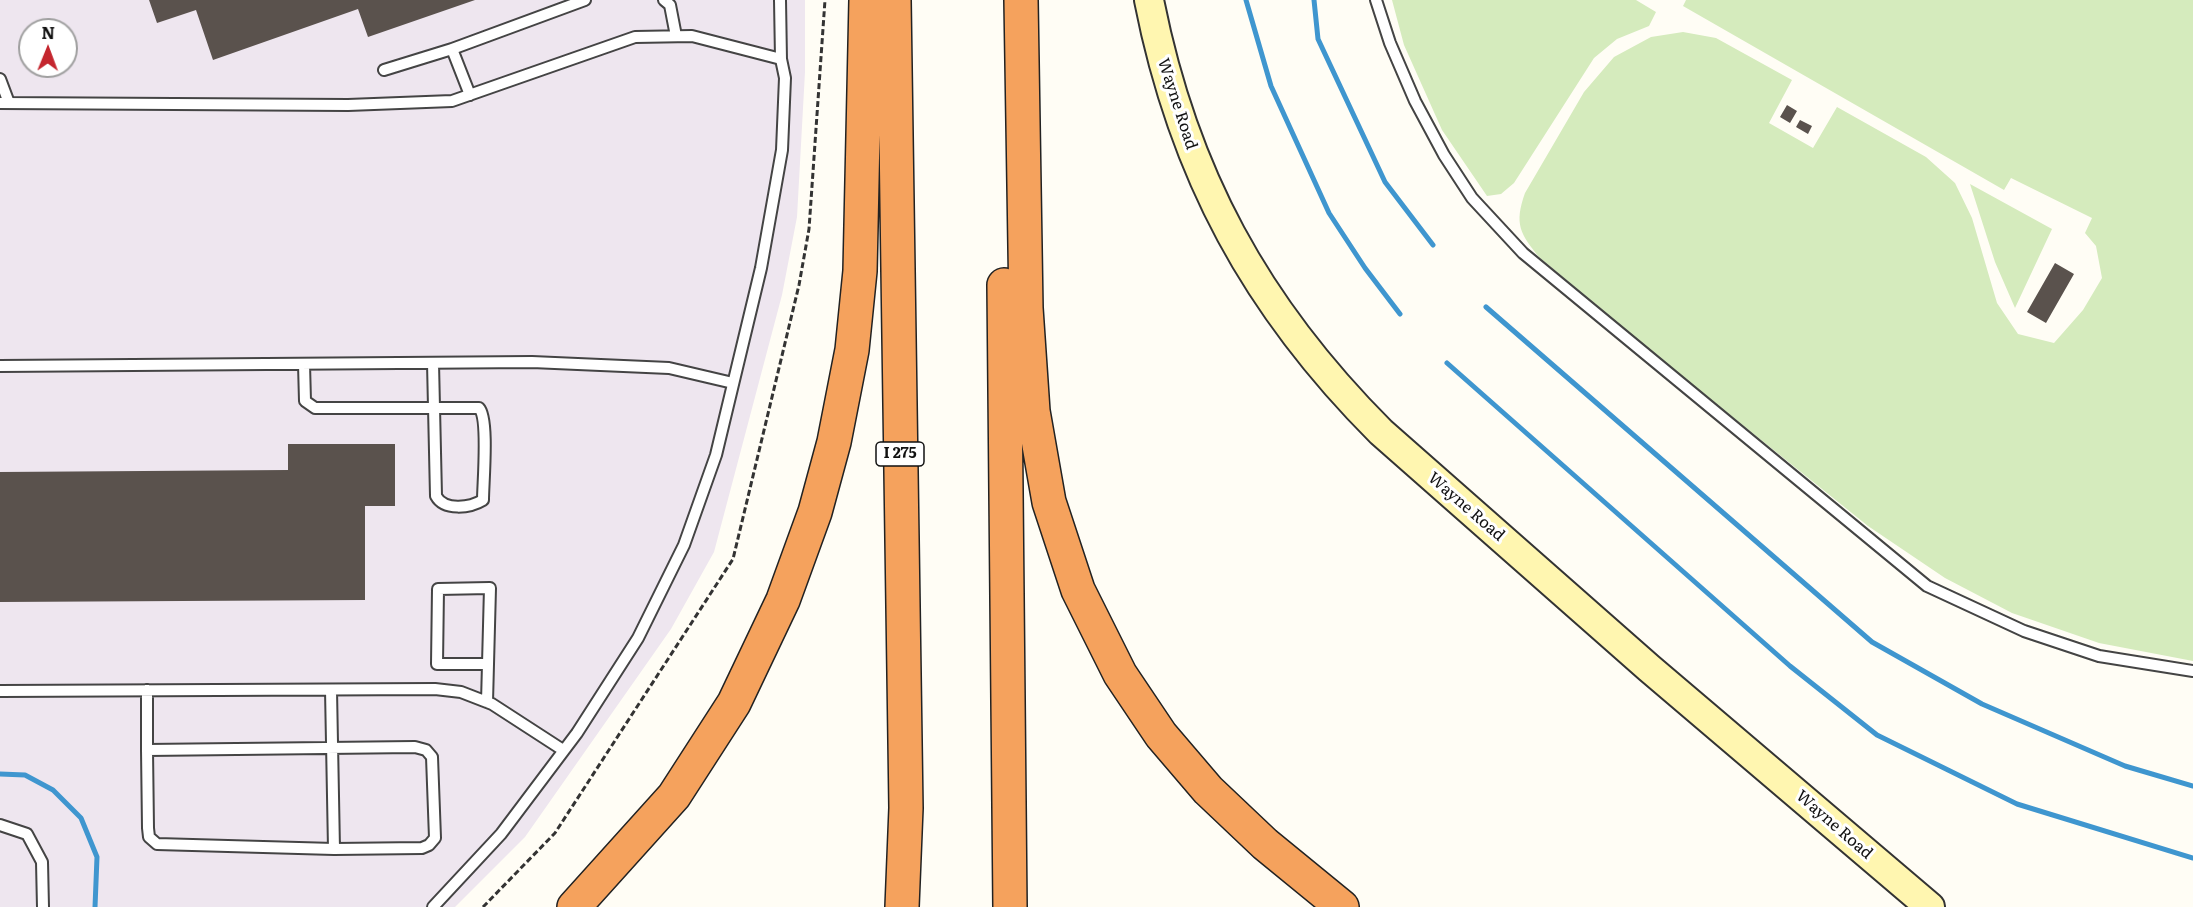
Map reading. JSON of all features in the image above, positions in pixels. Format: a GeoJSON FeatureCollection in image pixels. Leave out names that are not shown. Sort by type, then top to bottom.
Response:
{"type":"FeatureCollection","features":[{"type":"Feature","properties":{"kind":"highway"},"geometry":{"type":"LineString","coordinates":[[574,907],[674,796],[734,703],[783,600],[815,512],[834,442],[852,350],[860,271],[867,0]]}},
{"type":"Feature","properties":{"kind":"highway","name":"I 275"},"geometry":{"type":"LineString","coordinates":[[894,0],[906,808],[902,907]]}},
{"type":"Feature","properties":{"kind":"highway"},"geometry":{"type":"LineString","coordinates":[[1001,0],[1010,907]]}},
{"type":"Feature","properties":{"kind":"highway"},"geometry":{"type":"LineString","coordinates":[[1021,0],[1026,308],[1033,411],[1049,502],[1078,590],[1120,674],[1161,735],[1208,790],[1265,843],[1342,907]]}},
{"type":"Feature","properties":{"kind":"main road","name":"Wayne Road"},"geometry":{"type":"LineString","coordinates":[[1149,0],[1169,86],[1198,169],[1216,209],[1236,247],[1266,295],[1303,346],[1354,406],[1641,661],[1930,907]]}},
{"type":"Feature","properties":{"kind":"lane"},"geometry":{"type":"LineString","coordinates":[[384,70],[452,49],[585,0]]}},
{"type":"Feature","properties":{"kind":"lane"},"geometry":{"type":"LineString","coordinates":[[664,0],[670,5],[676,36]]}},
{"type":"Feature","properties":{"kind":"lane"},"geometry":{"type":"LineString","coordinates":[[434,907],[501,834],[564,750],[638,638],[684,545],[716,455],[761,268],[782,150],[785,78],[781,59],[780,0]]}},
{"type":"Feature","properties":{"kind":"lane"},"geometry":{"type":"LineString","coordinates":[[1376,0],[1390,43],[1415,101],[1444,154],[1472,198],[1523,253],[1927,586],[2024,631],[2099,656],[2193,671]]}},
{"type":"Feature","properties":{"kind":"lane"},"geometry":{"type":"LineString","coordinates":[[0,79],[4,103],[348,105],[452,101],[634,37],[692,36],[781,59]]}},
{"type":"Feature","properties":{"kind":"lane"},"geometry":{"type":"LineString","coordinates":[[452,49],[470,95]]}},
{"type":"Feature","properties":{"kind":"lane"},"geometry":{"type":"LineString","coordinates":[[304,364],[305,401],[315,408],[435,408],[479,408],[483,411],[485,428],[483,500],[476,504],[448,506],[440,502],[436,496],[435,408],[433,363]]}},
{"type":"Feature","properties":{"kind":"lane"},"geometry":{"type":"LineString","coordinates":[[0,366],[532,363],[669,368],[733,384]]}},
{"type":"Feature","properties":{"kind":"lane"},"geometry":{"type":"LineString","coordinates":[[487,702],[488,664],[490,588],[438,589],[437,664],[488,664]]}},
{"type":"Feature","properties":{"kind":"lane"},"geometry":{"type":"LineString","coordinates":[[0,691],[435,689],[461,692],[487,702],[564,750]]}},
{"type":"Feature","properties":{"kind":"lane"},"geometry":{"type":"LineString","coordinates":[[147,690],[147,750],[148,828],[149,837],[157,844],[334,849],[422,848],[429,845],[435,838],[432,757],[426,750],[415,747],[147,750]]}},
{"type":"Feature","properties":{"kind":"lane"},"geometry":{"type":"LineString","coordinates":[[331,690],[334,849]]}},
{"type":"Feature","properties":{"kind":"lane"},"geometry":{"type":"LineString","coordinates":[[0,825],[27,834],[42,862],[43,907]]}},
{"type":"Feature","properties":{"kind":"shaded area"},"geometry":{"type":"Polygon","coordinates":[[[0,0],[805,0],[805,72],[797,217],[782,295],[714,552],[671,629],[525,837],[455,907],[0,907],[0,0]]]}},
{"type":"Feature","properties":{"kind":"green space"},"geometry":{"type":"Polygon","coordinates":[[[1392,0],[1636,0],[1656,12],[1649,26],[1617,39],[1594,58],[1514,183],[1501,194],[1487,196],[1442,130],[1404,45],[1392,0]]]}},
{"type":"Feature","properties":{"kind":"green space"},"geometry":{"type":"Polygon","coordinates":[[[1686,0],[2193,0],[2193,661],[2099,643],[2012,613],[1945,578],[1868,526],[1689,382],[1533,250],[1524,235],[1520,221],[1525,193],[1584,92],[1614,57],[1651,37],[1683,32],[1716,38],[1792,80],[1769,123],[1813,148],[1837,107],[1926,157],[1955,183],[1972,218],[1997,303],[2018,334],[2054,343],[2083,310],[2102,278],[2096,246],[2085,233],[2092,218],[2011,178],[2004,190],[1683,6],[1686,0]]]}},
{"type":"Feature","properties":{"kind":"green space"},"geometry":{"type":"Polygon","coordinates":[[[1970,184],[2052,229],[2015,308],[1995,262],[1970,184]]]}},
{"type":"Feature","properties":{"kind":"building"},"geometry":{"type":"Polygon","coordinates":[[[149,0],[475,0],[368,37],[358,9],[213,60],[196,10],[157,23],[149,0]]]}},
{"type":"Feature","properties":{"kind":"building"},"geometry":{"type":"Polygon","coordinates":[[[1787,105],[1797,111],[1790,123],[1780,117],[1787,105]]]}},
{"type":"Feature","properties":{"kind":"building"},"geometry":{"type":"Polygon","coordinates":[[[1800,120],[1812,126],[1808,134],[1796,127],[1800,120]]]}},
{"type":"Feature","properties":{"kind":"building"},"geometry":{"type":"Polygon","coordinates":[[[2055,263],[2074,274],[2046,323],[2027,312],[2055,263]]]}},
{"type":"Feature","properties":{"kind":"building"},"geometry":{"type":"Polygon","coordinates":[[[288,444],[395,444],[395,506],[365,506],[365,600],[0,602],[0,472],[288,470],[288,444]]]}},
{"type":"Feature","properties":{"kind":"waterway"},"geometry":{"type":"LineString","coordinates":[[1246,0],[1271,86],[1329,213],[1365,268],[1400,314]]}},
{"type":"Feature","properties":{"kind":"waterway"},"geometry":{"type":"LineString","coordinates":[[1314,0],[1318,39],[1385,182],[1433,245]]}},
{"type":"Feature","properties":{"kind":"waterway"},"geometry":{"type":"LineString","coordinates":[[1486,307],[1872,642],[1982,704],[2125,766],[2193,786]]}},
{"type":"Feature","properties":{"kind":"waterway"},"geometry":{"type":"LineString","coordinates":[[1447,363],[1790,666],[1877,735],[2017,804],[2193,858]]}},
{"type":"Feature","properties":{"kind":"waterway"},"geometry":{"type":"LineString","coordinates":[[0,774],[25,775],[53,790],[81,818],[97,857],[95,907]]}}]}
